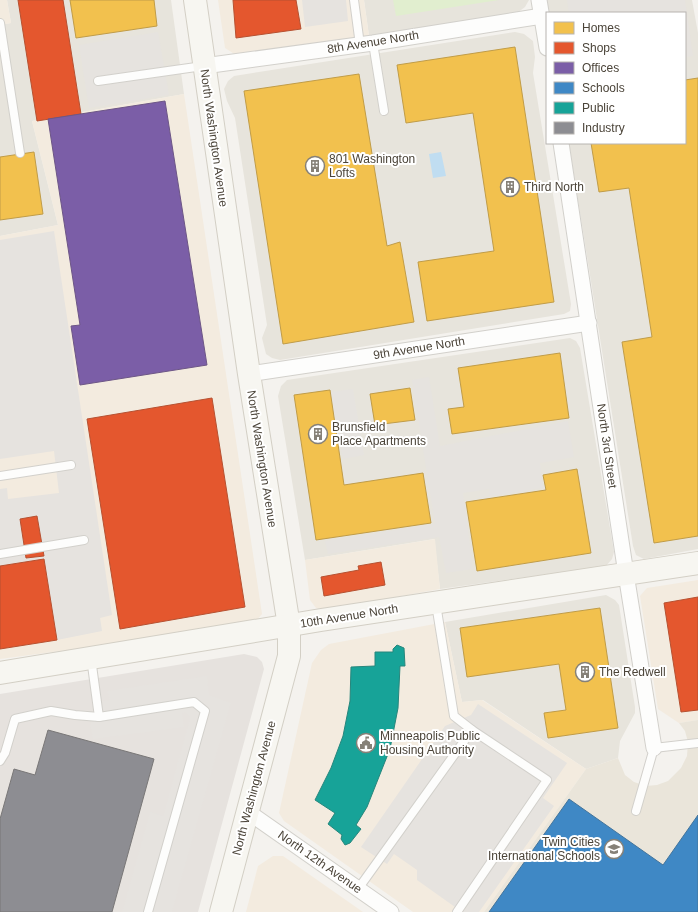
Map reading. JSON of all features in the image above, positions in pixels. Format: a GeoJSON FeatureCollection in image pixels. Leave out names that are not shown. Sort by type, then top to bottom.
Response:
{"type":"FeatureCollection","features":[{"type":"Feature","properties":{"kind":"main road","name":"North Washington Avenue"},"geometry":{"type":"LineString","coordinates":[[195,0],[249,374],[288,626],[289,656],[221,912]]}},
{"type":"Feature","properties":{"kind":"main road","name":"10th Avenue North"},"geometry":{"type":"LineString","coordinates":[[0,673],[288,626],[698,563]]}},
{"type":"Feature","properties":{"kind":"street"},"geometry":{"type":"LineString","coordinates":[[539,0],[546,42]]}},
{"type":"Feature","properties":{"kind":"street","name":"8th Avenue North"},"geometry":{"type":"LineString","coordinates":[[204,66],[366,44],[542,16]]}},
{"type":"Feature","properties":{"kind":"street","name":"North 3rd Street"},"geometry":{"type":"LineString","coordinates":[[561,144],[626,574],[654,748]]}},
{"type":"Feature","properties":{"kind":"street","name":"9th Avenue North"},"geometry":{"type":"LineString","coordinates":[[249,374],[589,323]]}},
{"type":"Feature","properties":{"kind":"street","name":"North 12th Avenue"},"geometry":{"type":"LineString","coordinates":[[248,812],[391,912]]}},
{"type":"Feature","properties":{"kind":"lane"},"geometry":{"type":"LineString","coordinates":[[354,0],[384,111]]}},
{"type":"Feature","properties":{"kind":"lane"},"geometry":{"type":"LineString","coordinates":[[0,23],[20,154]]}},
{"type":"Feature","properties":{"kind":"lane"},"geometry":{"type":"LineString","coordinates":[[98,81],[204,66]]}},
{"type":"Feature","properties":{"kind":"lane"},"geometry":{"type":"LineString","coordinates":[[0,476],[71,465]]}},
{"type":"Feature","properties":{"kind":"lane"},"geometry":{"type":"LineString","coordinates":[[0,554],[84,540]]}},
{"type":"Feature","properties":{"kind":"lane"},"geometry":{"type":"LineString","coordinates":[[436,603],[454,716],[472,730],[547,780],[457,912]]}},
{"type":"Feature","properties":{"kind":"lane"},"geometry":{"type":"LineString","coordinates":[[91,658],[99,717]]}},
{"type":"Feature","properties":{"kind":"lane"},"geometry":{"type":"LineString","coordinates":[[0,761],[5,753],[15,719],[51,711],[99,717],[194,702],[205,711],[148,912]]}},
{"type":"Feature","properties":{"kind":"lane"},"geometry":{"type":"LineString","coordinates":[[358,889],[472,730]]}},
{"type":"Feature","properties":{"kind":"lane"},"geometry":{"type":"LineString","coordinates":[[636,811],[654,748],[698,743]]}},
{"type":"Feature","properties":{"kind":"shaded area"},"geometry":{"type":"Polygon","coordinates":[[[0,0],[7,0],[11,23],[0,25],[0,0]]]}},
{"type":"Feature","properties":{"kind":"shaded area"},"geometry":{"type":"Polygon","coordinates":[[[7,0],[171,0],[184,94],[32,121],[58,225],[0,236],[0,25],[11,23],[7,0]]]}},
{"type":"Feature","properties":{"kind":"shaded area"},"geometry":{"type":"Polygon","coordinates":[[[218,0],[364,0],[369,36],[239,57],[225,48],[218,0]]]}},
{"type":"Feature","properties":{"kind":"shaded area"},"geometry":{"type":"Polygon","coordinates":[[[302,0],[346,0],[348,21],[305,27],[302,0]]]}},
{"type":"Feature","properties":{"kind":"shaded area"},"geometry":{"type":"Polygon","coordinates":[[[364,0],[529,0],[525,7],[517,13],[369,36],[364,0]]]}},
{"type":"Feature","properties":{"kind":"shaded area"},"geometry":{"type":"Polygon","coordinates":[[[547,0],[692,0],[698,33],[698,549],[644,559],[636,555],[633,546],[569,144],[686,144],[686,12],[549,12],[547,0]]]}},
{"type":"Feature","properties":{"kind":"shaded area"},"geometry":{"type":"Polygon","coordinates":[[[567,0],[685,0],[693,56],[686,57],[686,12],[569,12],[567,0]]]}},
{"type":"Feature","properties":{"kind":"shaded area"},"geometry":{"type":"Polygon","coordinates":[[[158,32],[169,95],[89,108],[79,45],[158,32]]]}},
{"type":"Feature","properties":{"kind":"shaded area"},"geometry":{"type":"Polygon","coordinates":[[[515,32],[524,34],[533,41],[535,57],[533,73],[571,304],[570,311],[564,314],[280,360],[272,358],[266,354],[262,338],[267,325],[235,118],[227,101],[224,89],[228,81],[234,76],[515,32]]]}},
{"type":"Feature","properties":{"kind":"shaded area"},"geometry":{"type":"Polygon","coordinates":[[[184,94],[262,614],[256,621],[113,644],[0,659],[0,236],[58,225],[32,121],[184,94]]]}},
{"type":"Feature","properties":{"kind":"shaded area"},"geometry":{"type":"Polygon","coordinates":[[[54,231],[112,615],[100,618],[102,631],[57,640],[44,559],[0,566],[0,489],[7,488],[8,499],[59,493],[54,451],[0,459],[0,240],[54,231]],[[37,516],[20,520],[26,558],[44,555],[37,516]]]}},
{"type":"Feature","properties":{"kind":"shaded area"},"geometry":{"type":"Polygon","coordinates":[[[570,338],[576,341],[580,348],[614,552],[612,559],[606,566],[440,589],[434,539],[305,560],[278,396],[281,386],[287,380],[570,338]]]}},
{"type":"Feature","properties":{"kind":"shaded area"},"geometry":{"type":"Polygon","coordinates":[[[429,377],[440,446],[568,421],[574,457],[540,463],[543,488],[490,496],[489,489],[463,493],[473,569],[446,573],[439,537],[328,554],[325,541],[435,524],[412,380],[429,377]]]}},
{"type":"Feature","properties":{"kind":"shaded area"},"geometry":{"type":"Polygon","coordinates":[[[353,389],[364,455],[343,459],[331,392],[353,389]]]}},
{"type":"Feature","properties":{"kind":"shaded area"},"geometry":{"type":"Polygon","coordinates":[[[435,539],[440,589],[324,610],[316,608],[310,600],[305,560],[435,539]]]}},
{"type":"Feature","properties":{"kind":"shaded area"},"geometry":{"type":"Polygon","coordinates":[[[698,580],[698,720],[679,723],[658,709],[640,596],[647,588],[698,580]]]}},
{"type":"Feature","properties":{"kind":"shaded area"},"geometry":{"type":"Polygon","coordinates":[[[606,595],[615,600],[619,605],[635,707],[635,713],[620,741],[618,758],[586,769],[483,700],[462,702],[445,622],[606,595]]]}},
{"type":"Feature","properties":{"kind":"shaded area"},"geometry":{"type":"Polygon","coordinates":[[[445,622],[462,702],[482,700],[586,769],[484,912],[413,912],[284,821],[279,813],[312,663],[321,650],[329,644],[445,622]]]}},
{"type":"Feature","properties":{"kind":"shaded area"},"geometry":{"type":"Polygon","coordinates":[[[244,654],[257,657],[262,662],[264,669],[198,912],[0,912],[0,694],[244,654]]]}},
{"type":"Feature","properties":{"kind":"shaded area"},"geometry":{"type":"Polygon","coordinates":[[[207,676],[209,695],[231,703],[172,912],[122,912],[150,812],[163,816],[190,718],[185,712],[182,713],[184,727],[93,739],[90,725],[103,701],[110,700],[107,691],[207,676]]]}},
{"type":"Feature","properties":{"kind":"shaded area"},"geometry":{"type":"Polygon","coordinates":[[[478,704],[567,763],[543,798],[554,806],[479,912],[462,912],[417,880],[417,870],[394,854],[387,864],[361,847],[445,726],[471,715],[478,704]]]}},
{"type":"Feature","properties":{"kind":"shaded area","name":"Twin Cities International Schools"},"geometry":{"type":"Polygon","coordinates":[[[698,720],[698,912],[484,912],[586,769],[618,758],[625,775],[634,782],[646,786],[657,785],[668,781],[681,768],[687,756],[688,742],[685,731],[679,723],[698,720]]]}},
{"type":"Feature","properties":{"kind":"shaded area"},"geometry":{"type":"Polygon","coordinates":[[[273,856],[283,856],[363,912],[246,912],[258,866],[273,856]]]}},
{"type":"Feature","properties":{"kind":"green space"},"geometry":{"type":"Polygon","coordinates":[[[393,0],[499,0],[396,16],[393,0]]]}},
{"type":"Feature","properties":{"kind":"water"},"geometry":{"type":"Polygon","coordinates":[[[441,152],[446,176],[433,178],[429,154],[441,152]]]}},
{"type":"Feature","properties":{"kind":"building: Homes"},"geometry":{"type":"Polygon","coordinates":[[[70,0],[154,0],[157,26],[76,38],[70,0]]]}},
{"type":"Feature","properties":{"kind":"building: Homes","name":"Third North"},"geometry":{"type":"Polygon","coordinates":[[[515,47],[554,302],[427,321],[418,262],[494,251],[473,113],[406,123],[397,65],[515,47]]]}},
{"type":"Feature","properties":{"kind":"building: Homes","name":"801 Washington Lofts"},"geometry":{"type":"Polygon","coordinates":[[[359,74],[387,246],[400,242],[414,322],[283,344],[244,91],[359,74]]]}},
{"type":"Feature","properties":{"kind":"building: Homes"},"geometry":{"type":"Polygon","coordinates":[[[698,78],[698,536],[654,543],[622,342],[652,337],[629,188],[599,192],[591,144],[686,144],[686,80],[698,78]]]}},
{"type":"Feature","properties":{"kind":"building: Homes"},"geometry":{"type":"Polygon","coordinates":[[[34,152],[43,214],[0,220],[0,157],[34,152]]]}},
{"type":"Feature","properties":{"kind":"building: Homes"},"geometry":{"type":"Polygon","coordinates":[[[560,353],[569,418],[452,434],[448,409],[464,407],[458,368],[560,353]]]}},
{"type":"Feature","properties":{"kind":"building: Homes"},"geometry":{"type":"Polygon","coordinates":[[[410,388],[415,420],[375,425],[370,394],[410,388]]]}},
{"type":"Feature","properties":{"kind":"building: Homes","name":"Brunsfield Place Apartments"},"geometry":{"type":"Polygon","coordinates":[[[330,390],[344,485],[423,473],[431,523],[316,540],[294,395],[330,390]]]}},
{"type":"Feature","properties":{"kind":"building: Homes"},"geometry":{"type":"Polygon","coordinates":[[[577,469],[591,553],[477,571],[466,502],[546,490],[543,475],[577,469]]]}},
{"type":"Feature","properties":{"kind":"building: Homes","name":"The Redwell"},"geometry":{"type":"Polygon","coordinates":[[[600,608],[618,728],[548,738],[544,713],[566,710],[559,664],[467,677],[460,628],[600,608]]]}},
{"type":"Feature","properties":{"kind":"building: Shops"},"geometry":{"type":"Polygon","coordinates":[[[18,0],[63,0],[81,114],[37,121],[18,0]]]}},
{"type":"Feature","properties":{"kind":"building: Shops"},"geometry":{"type":"Polygon","coordinates":[[[233,0],[296,0],[301,29],[236,38],[233,0]]]}},
{"type":"Feature","properties":{"kind":"building: Shops"},"geometry":{"type":"Polygon","coordinates":[[[212,398],[245,607],[120,629],[87,419],[212,398]]]}},
{"type":"Feature","properties":{"kind":"building: Shops"},"geometry":{"type":"Polygon","coordinates":[[[37,516],[44,556],[26,558],[20,519],[37,516]]]}},
{"type":"Feature","properties":{"kind":"building: Shops"},"geometry":{"type":"Polygon","coordinates":[[[44,559],[57,640],[0,649],[0,566],[44,559]]]}},
{"type":"Feature","properties":{"kind":"building: Shops"},"geometry":{"type":"Polygon","coordinates":[[[381,562],[385,585],[324,596],[321,577],[359,570],[358,566],[381,562]]]}},
{"type":"Feature","properties":{"kind":"building: Shops"},"geometry":{"type":"Polygon","coordinates":[[[698,597],[698,710],[681,712],[664,603],[698,597]]]}},
{"type":"Feature","properties":{"kind":"building: Offices"},"geometry":{"type":"Polygon","coordinates":[[[165,101],[207,365],[80,385],[71,326],[80,325],[48,119],[165,101]]]}},
{"type":"Feature","properties":{"kind":"building: Schools","name":"Twin Cities International Schools"},"geometry":{"type":"Polygon","coordinates":[[[569,799],[663,865],[698,815],[698,912],[489,912],[569,799]]]}},
{"type":"Feature","properties":{"kind":"building: Public","name":"Minneapolis Public Housing Authority"},"geometry":{"type":"Polygon","coordinates":[[[397,645],[404,648],[405,666],[400,666],[398,708],[390,749],[367,807],[356,825],[361,829],[350,843],[345,845],[341,839],[342,835],[328,824],[335,813],[315,800],[331,768],[343,736],[350,701],[351,667],[375,666],[375,652],[393,652],[393,649],[397,645]]]}},
{"type":"Feature","properties":{"kind":"building: Industry"},"geometry":{"type":"Polygon","coordinates":[[[48,730],[154,759],[112,912],[0,912],[0,819],[14,769],[35,775],[48,730]]]}},
{"type":"Feature","properties":{"kind":"place","name":"801 Washington Lofts"},"geometry":{"type":"Point","coordinates":[315,166]}},
{"type":"Feature","properties":{"kind":"place","name":"Third North"},"geometry":{"type":"Point","coordinates":[510,187]}},
{"type":"Feature","properties":{"kind":"place","name":"Brunsfield Place Apartments"},"geometry":{"type":"Point","coordinates":[318,434]}},
{"type":"Feature","properties":{"kind":"place","name":"The Redwell"},"geometry":{"type":"Point","coordinates":[585,672]}},
{"type":"Feature","properties":{"kind":"place","name":"Minneapolis Public Housing Authority"},"geometry":{"type":"Point","coordinates":[366,743]}},
{"type":"Feature","properties":{"kind":"place","name":"Twin Cities International Schools"},"geometry":{"type":"Point","coordinates":[614,849]}}]}
